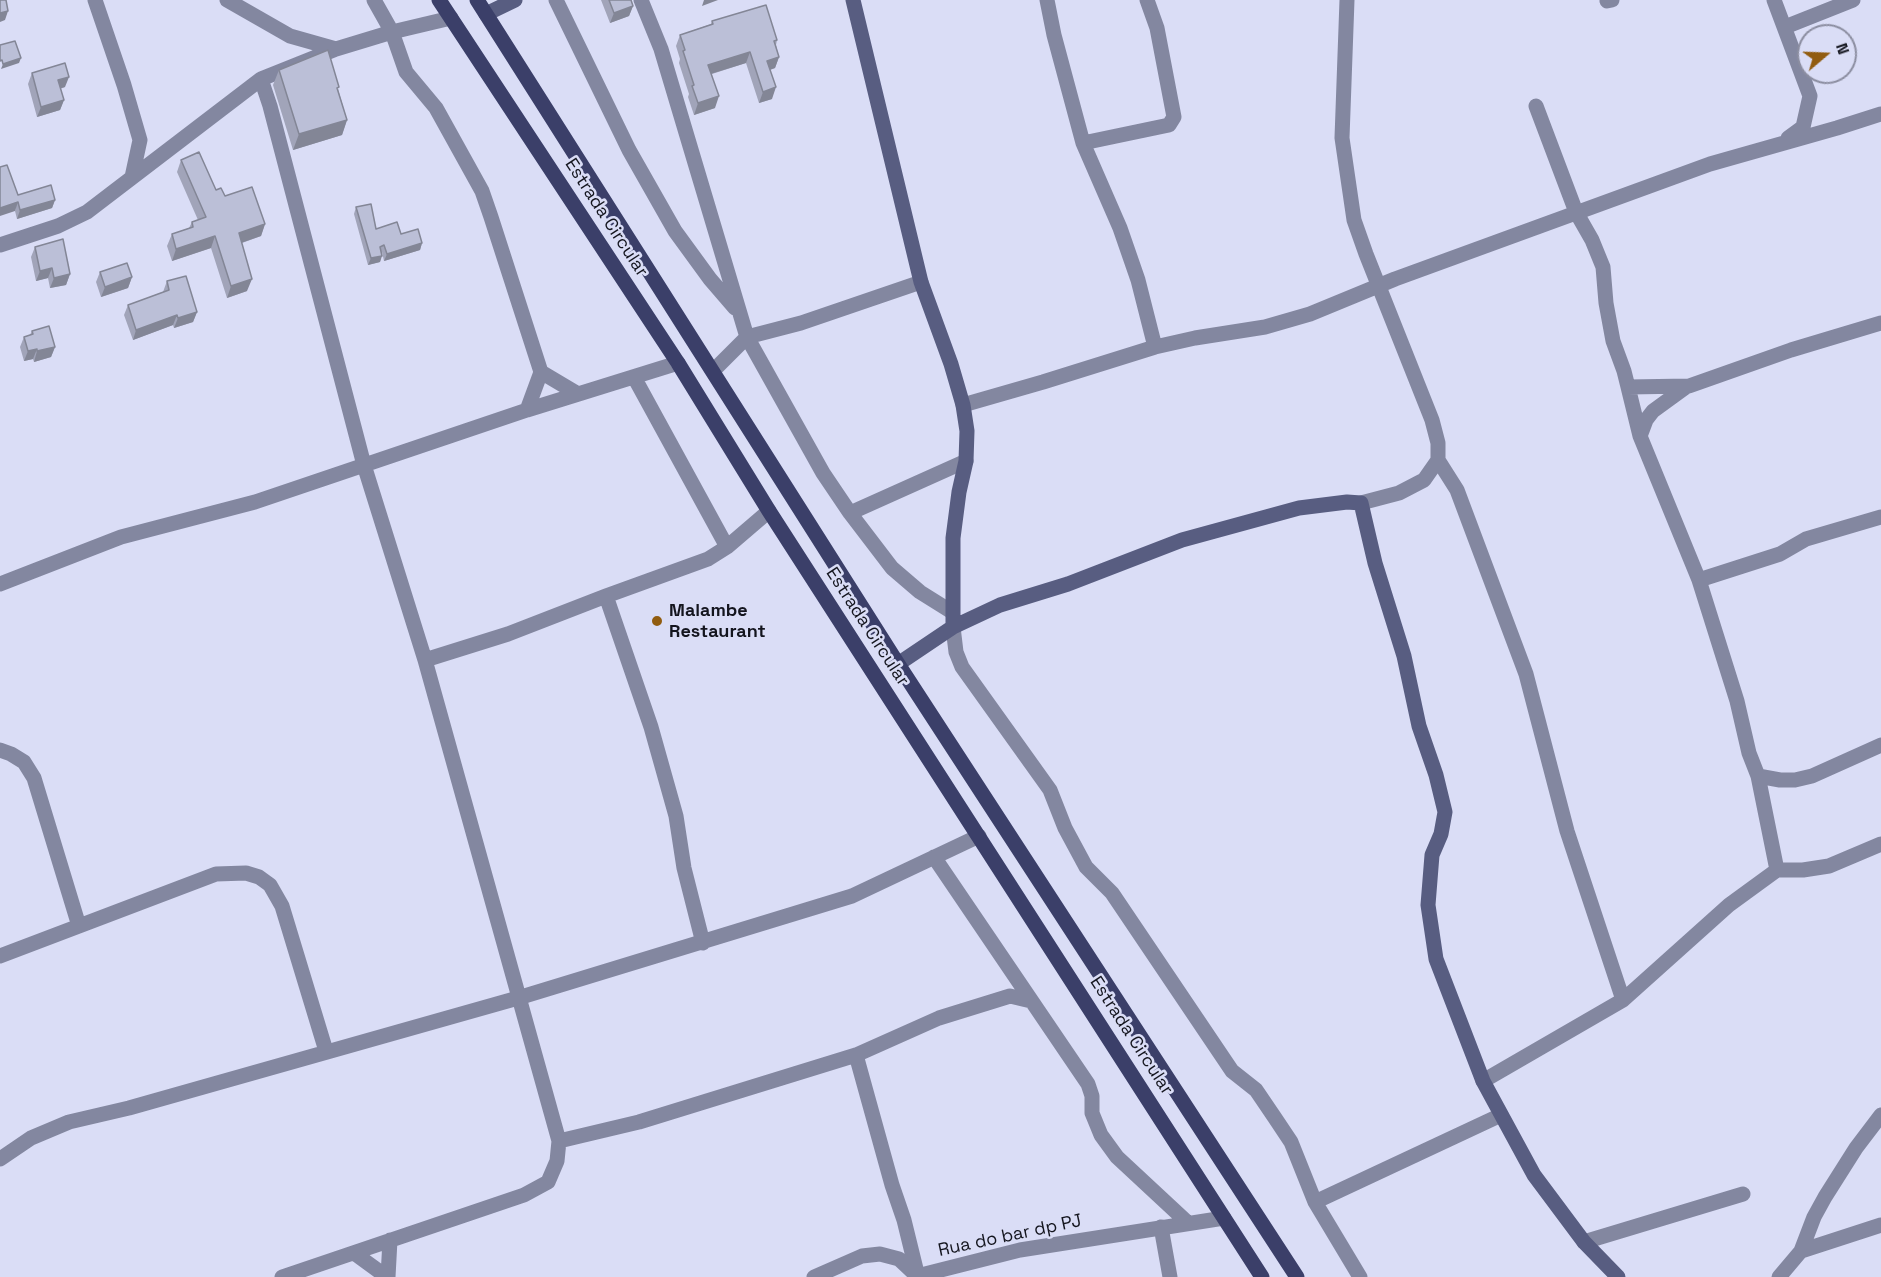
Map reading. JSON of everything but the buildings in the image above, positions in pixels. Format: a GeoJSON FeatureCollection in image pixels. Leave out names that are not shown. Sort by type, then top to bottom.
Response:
{"type":"FeatureCollection","features":[{"type":"Feature","properties":{"kind":"main road","name":"Estrada Circular"},"geometry":{"type":"LineString","coordinates":[[439,0],[678,363],[768,511],[1263,1277]]}},
{"type":"Feature","properties":{"kind":"main road","name":"Estrada Circular"},"geometry":{"type":"LineString","coordinates":[[477,0],[898,664],[1297,1277]]}},
{"type":"Feature","properties":{"kind":"street"},"geometry":{"type":"LineString","coordinates":[[95,0],[140,140],[132,177]]}},
{"type":"Feature","properties":{"kind":"street"},"geometry":{"type":"LineString","coordinates":[[227,0],[290,36],[336,49]]}},
{"type":"Feature","properties":{"kind":"street"},"geometry":{"type":"LineString","coordinates":[[374,0],[392,32],[406,72],[436,108],[482,191],[541,372],[527,410]]}},
{"type":"Feature","properties":{"kind":"street"},"geometry":{"type":"LineString","coordinates":[[486,14],[515,0]]}},
{"type":"Feature","properties":{"kind":"street"},"geometry":{"type":"LineString","coordinates":[[556,0],[629,150],[675,231],[710,279],[738,312]]}},
{"type":"Feature","properties":{"kind":"street"},"geometry":{"type":"LineString","coordinates":[[641,0],[661,49],[747,337],[823,473],[850,513],[892,568],[952,619]]}},
{"type":"Feature","properties":{"kind":"street"},"geometry":{"type":"LineString","coordinates":[[853,0],[921,282],[963,405],[967,431],[966,461],[953,538],[952,619],[956,652],[962,667],[1050,790],[1065,828],[1086,867],[1112,893],[1232,1071],[1256,1090],[1291,1142],[1314,1202],[1360,1277]]}},
{"type":"Feature","properties":{"kind":"street"},"geometry":{"type":"LineString","coordinates":[[1047,0],[1083,143],[1120,228],[1138,280],[1155,347]]}},
{"type":"Feature","properties":{"kind":"street"},"geometry":{"type":"LineString","coordinates":[[1083,143],[1169,125],[1173,117],[1156,28],[1147,0]]}},
{"type":"Feature","properties":{"kind":"street"},"geometry":{"type":"LineString","coordinates":[[1347,0],[1342,129],[1344,158],[1354,220],[1432,420],[1438,443],[1438,460],[1457,490],[1526,674],[1567,831],[1623,1000]]}},
{"type":"Feature","properties":{"kind":"street"},"geometry":{"type":"LineString","coordinates":[[1774,0],[1810,96],[1803,127],[1782,143]]}},
{"type":"Feature","properties":{"kind":"street"},"geometry":{"type":"LineString","coordinates":[[1785,27],[1853,0]]}},
{"type":"Feature","properties":{"kind":"street"},"geometry":{"type":"LineString","coordinates":[[0,245],[58,226],[87,212],[261,78],[336,49],[392,32],[451,18]]}},
{"type":"Feature","properties":{"kind":"street"},"geometry":{"type":"LineString","coordinates":[[261,78],[364,465],[425,660],[559,1141],[557,1161],[548,1182],[524,1195],[282,1277]]}},
{"type":"Feature","properties":{"kind":"street"},"geometry":{"type":"LineString","coordinates":[[1536,106],[1576,212],[1604,267],[1606,303],[1613,340],[1624,371],[1640,436],[1699,579],[1737,701],[1749,753],[1758,776],[1777,870]]}},
{"type":"Feature","properties":{"kind":"street"},"geometry":{"type":"LineString","coordinates":[[963,405],[1155,347],[1265,327],[1310,314],[1378,286],[1710,164],[1881,114]]}},
{"type":"Feature","properties":{"kind":"street"},"geometry":{"type":"LineString","coordinates":[[713,371],[747,337],[801,323],[921,282]]}},
{"type":"Feature","properties":{"kind":"street"},"geometry":{"type":"LineString","coordinates":[[1640,436],[1646,420],[1653,411],[1689,386],[1791,350],[1881,323]]}},
{"type":"Feature","properties":{"kind":"street"},"geometry":{"type":"LineString","coordinates":[[0,584],[121,537],[255,502],[527,410],[678,363]]}},
{"type":"Feature","properties":{"kind":"street"},"geometry":{"type":"LineString","coordinates":[[541,372],[578,394]]}},
{"type":"Feature","properties":{"kind":"street"},"geometry":{"type":"LineString","coordinates":[[634,377],[727,546]]}},
{"type":"Feature","properties":{"kind":"street"},"geometry":{"type":"LineString","coordinates":[[1628,387],[1689,386]]}},
{"type":"Feature","properties":{"kind":"street"},"geometry":{"type":"LineString","coordinates":[[898,664],[952,619],[1068,584],[1182,540],[1299,508],[1347,502],[1361,503],[1399,493],[1424,480],[1438,460]]}},
{"type":"Feature","properties":{"kind":"street"},"geometry":{"type":"LineString","coordinates":[[850,513],[966,461]]}},
{"type":"Feature","properties":{"kind":"street"},"geometry":{"type":"LineString","coordinates":[[1361,503],[1375,563],[1404,656],[1419,726],[1436,775],[1445,812],[1441,834],[1431,855],[1428,905],[1436,959],[1483,1081],[1534,1175],[1584,1242],[1618,1277]]}},
{"type":"Feature","properties":{"kind":"street"},"geometry":{"type":"LineString","coordinates":[[425,660],[508,634],[708,560],[768,511]]}},
{"type":"Feature","properties":{"kind":"street"},"geometry":{"type":"LineString","coordinates":[[1699,579],[1780,554],[1806,539],[1881,517]]}},
{"type":"Feature","properties":{"kind":"street"},"geometry":{"type":"LineString","coordinates":[[606,596],[651,727],[676,816],[684,868],[703,943]]}},
{"type":"Feature","properties":{"kind":"street"},"geometry":{"type":"LineString","coordinates":[[1758,776],[1780,780],[1795,780],[1812,776],[1881,746]]}},
{"type":"Feature","properties":{"kind":"street"},"geometry":{"type":"LineString","coordinates":[[0,750],[24,762],[34,778],[79,926]]}},
{"type":"Feature","properties":{"kind":"street"},"geometry":{"type":"LineString","coordinates":[[0,1159],[31,1138],[69,1122],[175,1095],[518,998],[852,896],[979,836]]}},
{"type":"Feature","properties":{"kind":"street"},"geometry":{"type":"LineString","coordinates":[[1483,1081],[1623,1000],[1729,905],[1777,870],[1803,870],[1829,866],[1881,844]]}},
{"type":"Feature","properties":{"kind":"street"},"geometry":{"type":"LineString","coordinates":[[934,857],[1088,1084],[1092,1096],[1092,1113],[1101,1135],[1117,1157],[1188,1223]]}},
{"type":"Feature","properties":{"kind":"street"},"geometry":{"type":"LineString","coordinates":[[0,956],[216,874],[246,873],[259,877],[270,885],[282,906],[326,1051]]}},
{"type":"Feature","properties":{"kind":"street"},"geometry":{"type":"LineString","coordinates":[[1010,996],[1015,976]]}},
{"type":"Feature","properties":{"kind":"street"},"geometry":{"type":"LineString","coordinates":[[559,1141],[639,1122],[856,1055],[939,1018],[1010,996],[1031,1001]]}},
{"type":"Feature","properties":{"kind":"street"},"geometry":{"type":"LineString","coordinates":[[856,1055],[904,1220],[917,1276]]}},
{"type":"Feature","properties":{"kind":"street"},"geometry":{"type":"LineString","coordinates":[[1314,1202],[1501,1115]]}},
{"type":"Feature","properties":{"kind":"street"},"geometry":{"type":"LineString","coordinates":[[1779,1277],[1801,1251],[1814,1217],[1825,1197],[1881,1115]]}},
{"type":"Feature","properties":{"kind":"street"},"geometry":{"type":"LineString","coordinates":[[1584,1242],[1743,1194]]}},
{"type":"Feature","properties":{"kind":"street","name":"Rua do bar dp PJ"},"geometry":{"type":"LineString","coordinates":[[917,1276],[1020,1250],[1224,1218]]}},
{"type":"Feature","properties":{"kind":"street"},"geometry":{"type":"LineString","coordinates":[[1801,1251],[1881,1225]]}},
{"type":"Feature","properties":{"kind":"street"},"geometry":{"type":"LineString","coordinates":[[1161,1227],[1170,1277]]}},
{"type":"Feature","properties":{"kind":"street"},"geometry":{"type":"LineString","coordinates":[[388,1277],[390,1240]]}},
{"type":"Feature","properties":{"kind":"street"},"geometry":{"type":"LineString","coordinates":[[354,1253],[388,1277]]}},
{"type":"Feature","properties":{"kind":"street"},"geometry":{"type":"LineString","coordinates":[[814,1277],[862,1256],[880,1254],[899,1259],[917,1276]]}},
{"type":"Feature","properties":{"kind":"place","name":"Malambe Restaurant"},"geometry":{"type":"Point","coordinates":[657,621]}}]}
